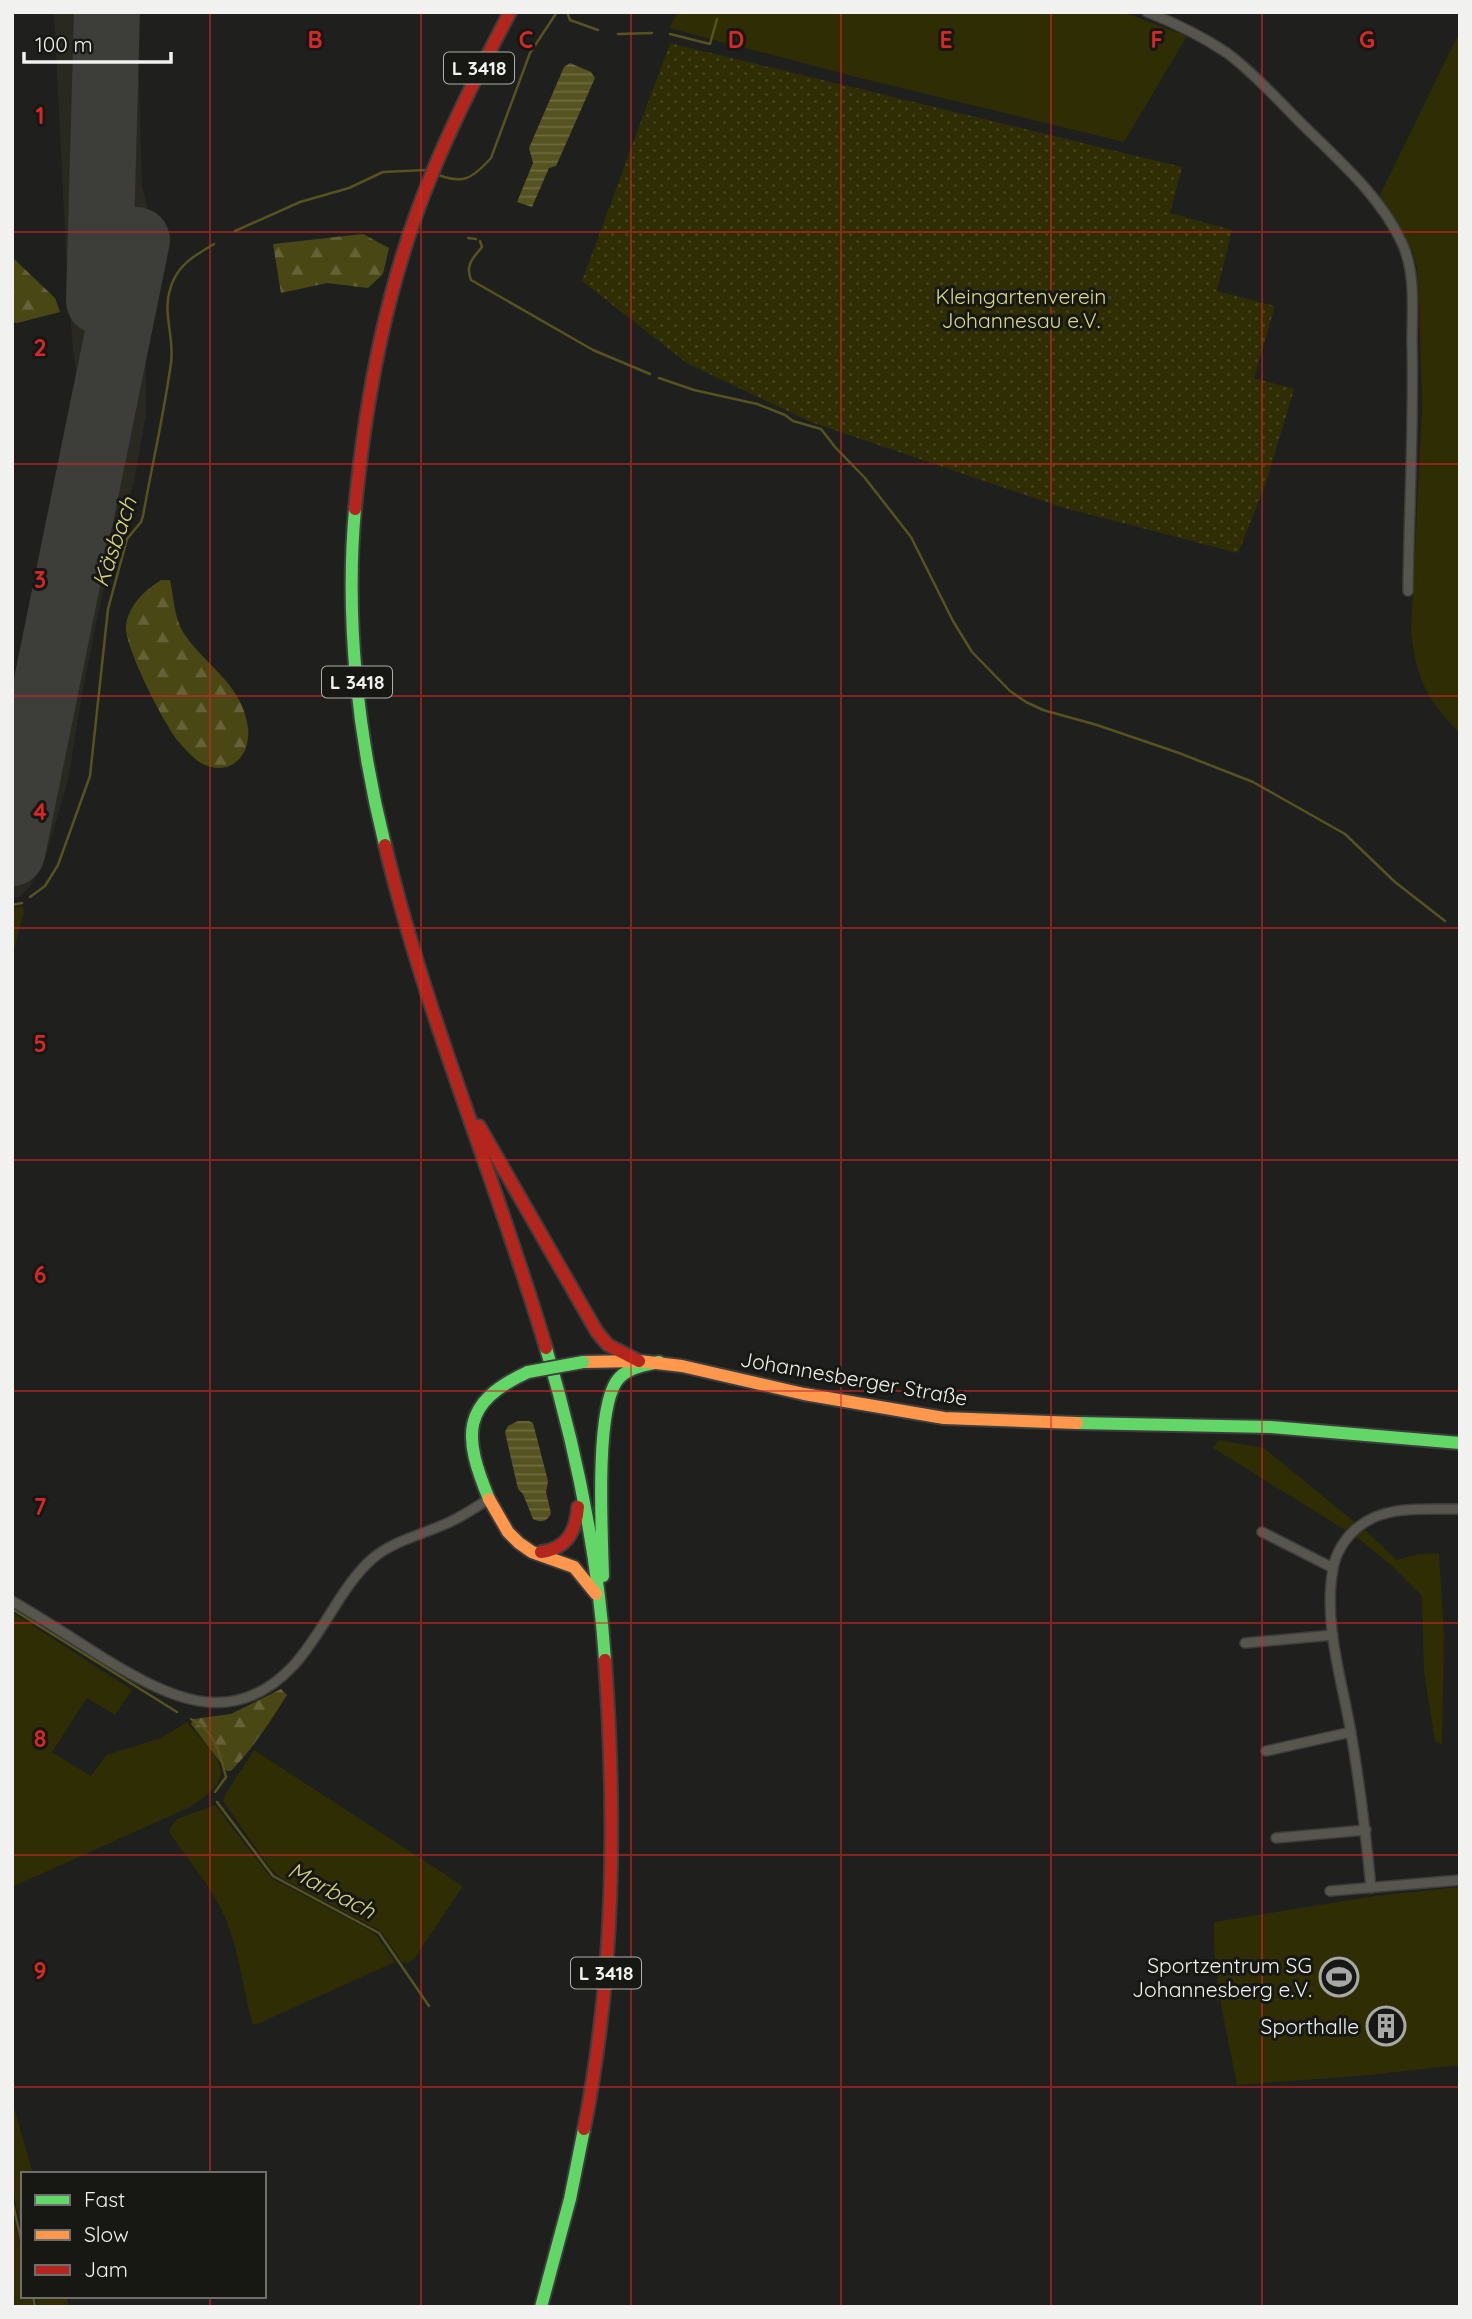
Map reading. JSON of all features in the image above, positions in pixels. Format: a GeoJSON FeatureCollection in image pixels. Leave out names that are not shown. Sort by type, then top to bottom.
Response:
{"type":"FeatureCollection","features":[{"type":"Feature","properties":{"kind":"main road","name":"L 3418"},"geometry":{"type":"LineString","coordinates":[[510,12],[450,125],[426,184],[395,277],[369,388],[357,478],[352,567],[355,652],[364,743],[381,831],[419,971],[544,1343],[579,1480],[603,1634],[613,1797],[607,1961],[598,2043],[583,2137],[563,2229],[541,2307]]}},
{"type":"Feature","properties":{"kind":"main road"},"geometry":{"type":"LineString","coordinates":[[457,1078],[476,1120],[597,1332],[608,1345],[639,1361]]}},
{"type":"Feature","properties":{"kind":"main road","name":"Johannesberger Straße"},"geometry":{"type":"LineString","coordinates":[[532,1552],[508,1532],[489,1499],[473,1458],[471,1434],[475,1416],[486,1397],[510,1379],[528,1372],[583,1362],[659,1362],[724,1374],[804,1394],[944,1418],[1270,1427],[1460,1443]]}},
{"type":"Feature","properties":{"kind":"main road"},"geometry":{"type":"LineString","coordinates":[[603,1634],[603,1469],[609,1397],[623,1374],[641,1365],[659,1362]]}},
{"type":"Feature","properties":{"kind":"main road"},"geometry":{"type":"LineString","coordinates":[[532,1552],[554,1550],[567,1542],[572,1535],[578,1520],[579,1480]]}},
{"type":"Feature","properties":{"kind":"main road"},"geometry":{"type":"LineString","coordinates":[[532,1552],[574,1567],[598,1597]]}},
{"type":"Feature","properties":{"kind":"street"},"geometry":{"type":"LineString","coordinates":[[1147,12],[1208,41],[1259,81],[1372,195],[1402,244],[1411,283],[1413,407],[1408,591]]}},
{"type":"Feature","properties":{"kind":"street"},"geometry":{"type":"LineString","coordinates":[[12,1601],[166,1693],[201,1702],[234,1699],[271,1684],[294,1665],[360,1571],[377,1554],[402,1540],[454,1520],[489,1499]]}},
{"type":"Feature","properties":{"kind":"street"},"geometry":{"type":"LineString","coordinates":[[1371,1888],[1366,1829],[1333,1635],[1333,1568],[1345,1541],[1356,1529],[1376,1517],[1400,1510],[1460,1509]]}},
{"type":"Feature","properties":{"kind":"street"},"geometry":{"type":"LineString","coordinates":[[1262,1532],[1333,1568]]}},
{"type":"Feature","properties":{"kind":"street"},"geometry":{"type":"LineString","coordinates":[[1245,1643],[1333,1635]]}},
{"type":"Feature","properties":{"kind":"street"},"geometry":{"type":"LineString","coordinates":[[1266,1751],[1351,1732]]}},
{"type":"Feature","properties":{"kind":"street"},"geometry":{"type":"LineString","coordinates":[[1276,1838],[1366,1829]]}},
{"type":"Feature","properties":{"kind":"street"},"geometry":{"type":"LineString","coordinates":[[1330,1891],[1460,1880]]}},
{"type":"Feature","properties":{"kind":"shaded area"},"geometry":{"type":"Polygon","coordinates":[[[54,12],[137,12],[142,186],[150,218],[163,240],[146,315],[146,415],[134,482],[100,604],[68,780],[46,855],[30,887],[19,897],[12,897],[12,753],[23,685],[82,409],[73,351],[67,272],[54,12]]]}},
{"type":"Feature","properties":{"kind":"shaded area"},"geometry":{"type":"Polygon","coordinates":[[[570,63],[591,72],[595,78],[556,166],[549,168],[532,207],[517,202],[533,163],[529,148],[564,67],[570,63]]]}},
{"type":"Feature","properties":{"kind":"shaded area"},"geometry":{"type":"Polygon","coordinates":[[[518,1421],[533,1423],[548,1481],[546,1492],[551,1513],[544,1521],[533,1519],[523,1494],[518,1489],[505,1432],[508,1426],[518,1421]]]}},
{"type":"Feature","properties":{"kind":"green space"},"geometry":{"type":"Polygon","coordinates":[[[678,12],[1123,12],[1187,36],[1124,142],[669,28],[678,12]]]}},
{"type":"Feature","properties":{"kind":"green space"},"geometry":{"type":"Polygon","coordinates":[[[1460,31],[1460,734],[1439,710],[1425,688],[1411,633],[1422,406],[1417,267],[1411,248],[1380,195],[1460,31]]]}},
{"type":"Feature","properties":{"kind":"green space","name":"Kleingartenverein Johannesau e.V."},"geometry":{"type":"Polygon","coordinates":[[[670,43],[1182,167],[1170,213],[1232,230],[1217,291],[1275,306],[1254,378],[1294,389],[1266,483],[1238,553],[1061,507],[811,422],[688,364],[582,281],[670,43]]]}},
{"type":"Feature","properties":{"kind":"green space"},"geometry":{"type":"Polygon","coordinates":[[[363,234],[389,248],[383,274],[368,288],[327,283],[281,293],[273,244],[363,234]]]}},
{"type":"Feature","properties":{"kind":"green space"},"geometry":{"type":"Polygon","coordinates":[[[12,257],[55,298],[60,312],[12,322],[12,257]]]}},
{"type":"Feature","properties":{"kind":"green space"},"geometry":{"type":"Polygon","coordinates":[[[161,580],[170,580],[176,614],[183,632],[231,687],[245,713],[248,728],[246,748],[242,756],[229,766],[211,767],[201,763],[178,741],[137,666],[126,625],[134,605],[149,588],[161,580]]]}},
{"type":"Feature","properties":{"kind":"green space"},"geometry":{"type":"Polygon","coordinates":[[[23,906],[24,912],[12,956],[12,908],[23,906]]]}},
{"type":"Feature","properties":{"kind":"green space"},"geometry":{"type":"Polygon","coordinates":[[[1219,1440],[1264,1448],[1397,1560],[1418,1554],[1439,1553],[1444,1636],[1442,1745],[1435,1741],[1424,1672],[1422,1596],[1358,1538],[1213,1448],[1219,1440]]]}},
{"type":"Feature","properties":{"kind":"green space"},"geometry":{"type":"Polygon","coordinates":[[[12,1612],[132,1690],[115,1715],[87,1698],[52,1752],[91,1776],[106,1755],[161,1738],[187,1722],[215,1757],[221,1775],[217,1785],[190,1807],[12,1887],[12,1612]]]}},
{"type":"Feature","properties":{"kind":"green space"},"geometry":{"type":"Polygon","coordinates":[[[281,1689],[287,1695],[274,1715],[247,1753],[231,1771],[227,1771],[191,1724],[193,1719],[231,1714],[281,1689]]]}},
{"type":"Feature","properties":{"kind":"green space"},"geometry":{"type":"Polygon","coordinates":[[[254,1750],[463,1886],[414,1959],[408,1963],[402,1962],[381,1931],[281,1878],[270,1868],[223,1801],[254,1750]]]}},
{"type":"Feature","properties":{"kind":"green space"},"geometry":{"type":"Polygon","coordinates":[[[215,1805],[271,1878],[369,1930],[377,1936],[395,1962],[255,2025],[252,2023],[228,1924],[217,1901],[170,1833],[170,1828],[177,1819],[215,1805]]]}},
{"type":"Feature","properties":{"kind":"green space","name":"Sportzentrum SG Johannesberg e.V."},"geometry":{"type":"Polygon","coordinates":[[[1460,1887],[1460,2065],[1237,2085],[1215,1963],[1214,1922],[1374,1896],[1460,1887]]]}},
{"type":"Feature","properties":{"kind":"green space"},"geometry":{"type":"Polygon","coordinates":[[[12,2101],[32,2172],[21,2172],[21,2226],[12,2188],[12,2101]]]}},
{"type":"Feature","properties":{"kind":"green space"},"geometry":{"type":"Polygon","coordinates":[[[12,2209],[21,2248],[21,2298],[31,2298],[33,2307],[15,2307],[12,2290],[12,2209]]]}},
{"type":"Feature","properties":{"kind":"green space"},"geometry":{"type":"Polygon","coordinates":[[[36,2298],[67,2298],[69,2307],[38,2307],[36,2298]]]}},
{"type":"Feature","properties":{"kind":"waterway","name":"Käsbach"},"geometry":{"type":"LineString","coordinates":[[436,174],[453,179],[466,178],[491,158],[530,53],[557,12]]}},
{"type":"Feature","properties":{"kind":"waterway"},"geometry":{"type":"LineString","coordinates":[[567,12],[570,20],[598,30]]}},
{"type":"Feature","properties":{"kind":"waterway"},"geometry":{"type":"LineString","coordinates":[[670,34],[710,44],[717,19]]}},
{"type":"Feature","properties":{"kind":"waterway"},"geometry":{"type":"LineString","coordinates":[[618,34],[652,33]]}},
{"type":"Feature","properties":{"kind":"waterway","name":"Käsbach"},"geometry":{"type":"LineString","coordinates":[[235,231],[300,202],[349,188],[383,172],[426,170]]}},
{"type":"Feature","properties":{"kind":"waterway"},"geometry":{"type":"LineString","coordinates":[[468,238],[476,239]]}},
{"type":"Feature","properties":{"kind":"waterway"},"geometry":{"type":"LineString","coordinates":[[480,241],[482,247],[469,266],[471,280],[593,350],[650,374]]}},
{"type":"Feature","properties":{"kind":"waterway","name":"Käsbach"},"geometry":{"type":"LineString","coordinates":[[30,897],[45,886],[58,865],[90,776],[108,609],[127,539],[143,516],[168,382],[172,352],[168,311],[170,290],[174,279],[191,258],[214,244]]}},
{"type":"Feature","properties":{"kind":"waterway"},"geometry":{"type":"LineString","coordinates":[[659,378],[694,390],[757,404],[793,421],[821,429],[865,478],[911,537],[953,621],[972,652],[1010,691],[1043,710],[1179,753],[1253,782],[1345,834],[1395,882],[1445,921]]}},
{"type":"Feature","properties":{"kind":"waterway","name":"Käsbach"},"geometry":{"type":"LineString","coordinates":[[12,905],[22,903]]}},
{"type":"Feature","properties":{"kind":"waterway","name":"Marbach"},"geometry":{"type":"LineString","coordinates":[[12,1609],[177,1712]]}},
{"type":"Feature","properties":{"kind":"waterway","name":"Marbach"},"geometry":{"type":"LineString","coordinates":[[191,1719],[211,1736],[221,1760],[226,1777],[215,1792]]}},
{"type":"Feature","properties":{"kind":"waterway","name":"Marbach"},"geometry":{"type":"LineString","coordinates":[[217,1802],[273,1876],[379,1933],[429,2006]]}},
{"type":"Feature","properties":{"kind":"waterway"},"geometry":{"type":"LineString","coordinates":[[12,2200],[21,2239]]}},
{"type":"Feature","properties":{"kind":"waterway"},"geometry":{"type":"LineString","coordinates":[[33,2298],[35,2307]]}},
{"type":"Feature","properties":{"kind":"runway"},"geometry":{"type":"LineString","coordinates":[[99,301],[107,12]]}},
{"type":"Feature","properties":{"kind":"runway"},"geometry":{"type":"LineString","coordinates":[[12,853],[137,240]]}},
{"type":"Feature","properties":{"kind":"traffic: fast"},"geometry":{"type":"LineString","coordinates":[[355,509],[352,593],[356,678],[368,763],[385,845]]}},
{"type":"Feature","properties":{"kind":"traffic: fast"},"geometry":{"type":"LineString","coordinates":[[546,1348],[584,1503],[597,1582],[605,1660]]}},
{"type":"Feature","properties":{"kind":"traffic: fast"},"geometry":{"type":"LineString","coordinates":[[528,1372],[583,1362]]}},
{"type":"Feature","properties":{"kind":"traffic: fast"},"geometry":{"type":"LineString","coordinates":[[603,1576],[601,1476],[609,1398],[616,1382],[624,1373],[659,1362]]}},
{"type":"Feature","properties":{"kind":"traffic: fast"},"geometry":{"type":"LineString","coordinates":[[489,1499],[475,1457],[473,1423],[479,1409],[490,1396],[528,1372]]}},
{"type":"Feature","properties":{"kind":"traffic: fast"},"geometry":{"type":"LineString","coordinates":[[1077,1423],[1271,1427],[1460,1443]]}},
{"type":"Feature","properties":{"kind":"traffic: fast"},"geometry":{"type":"LineString","coordinates":[[541,2307],[570,2199],[584,2129]]}},
{"type":"Feature","properties":{"kind":"traffic: slow"},"geometry":{"type":"LineString","coordinates":[[583,1362],[639,1361],[682,1366],[804,1394],[944,1418],[1077,1423]]}},
{"type":"Feature","properties":{"kind":"traffic: slow"},"geometry":{"type":"LineString","coordinates":[[489,1499],[508,1532],[519,1543],[532,1552],[574,1567],[596,1594]]}},
{"type":"Feature","properties":{"kind":"traffic: jam"},"geometry":{"type":"LineString","coordinates":[[355,509],[372,381],[402,257],[440,155],[510,12]]}},
{"type":"Feature","properties":{"kind":"traffic: jam"},"geometry":{"type":"LineString","coordinates":[[385,845],[420,972],[506,1222],[546,1348]]}},
{"type":"Feature","properties":{"kind":"traffic: jam"},"geometry":{"type":"LineString","coordinates":[[479,1126],[597,1332],[608,1345],[639,1361]]}},
{"type":"Feature","properties":{"kind":"traffic: jam"},"geometry":{"type":"LineString","coordinates":[[541,1552],[564,1543],[575,1524],[578,1507]]}},
{"type":"Feature","properties":{"kind":"traffic: jam"},"geometry":{"type":"LineString","coordinates":[[584,2129],[602,2012],[610,1895],[611,1778],[605,1660]]}},
{"type":"Feature","properties":{"kind":"place","name":"Sportzentrum SG Johannesberg e.V."},"geometry":{"type":"Point","coordinates":[1339,1977]}},
{"type":"Feature","properties":{"kind":"place","name":"Sporthalle"},"geometry":{"type":"Point","coordinates":[1386,2026]}}]}
